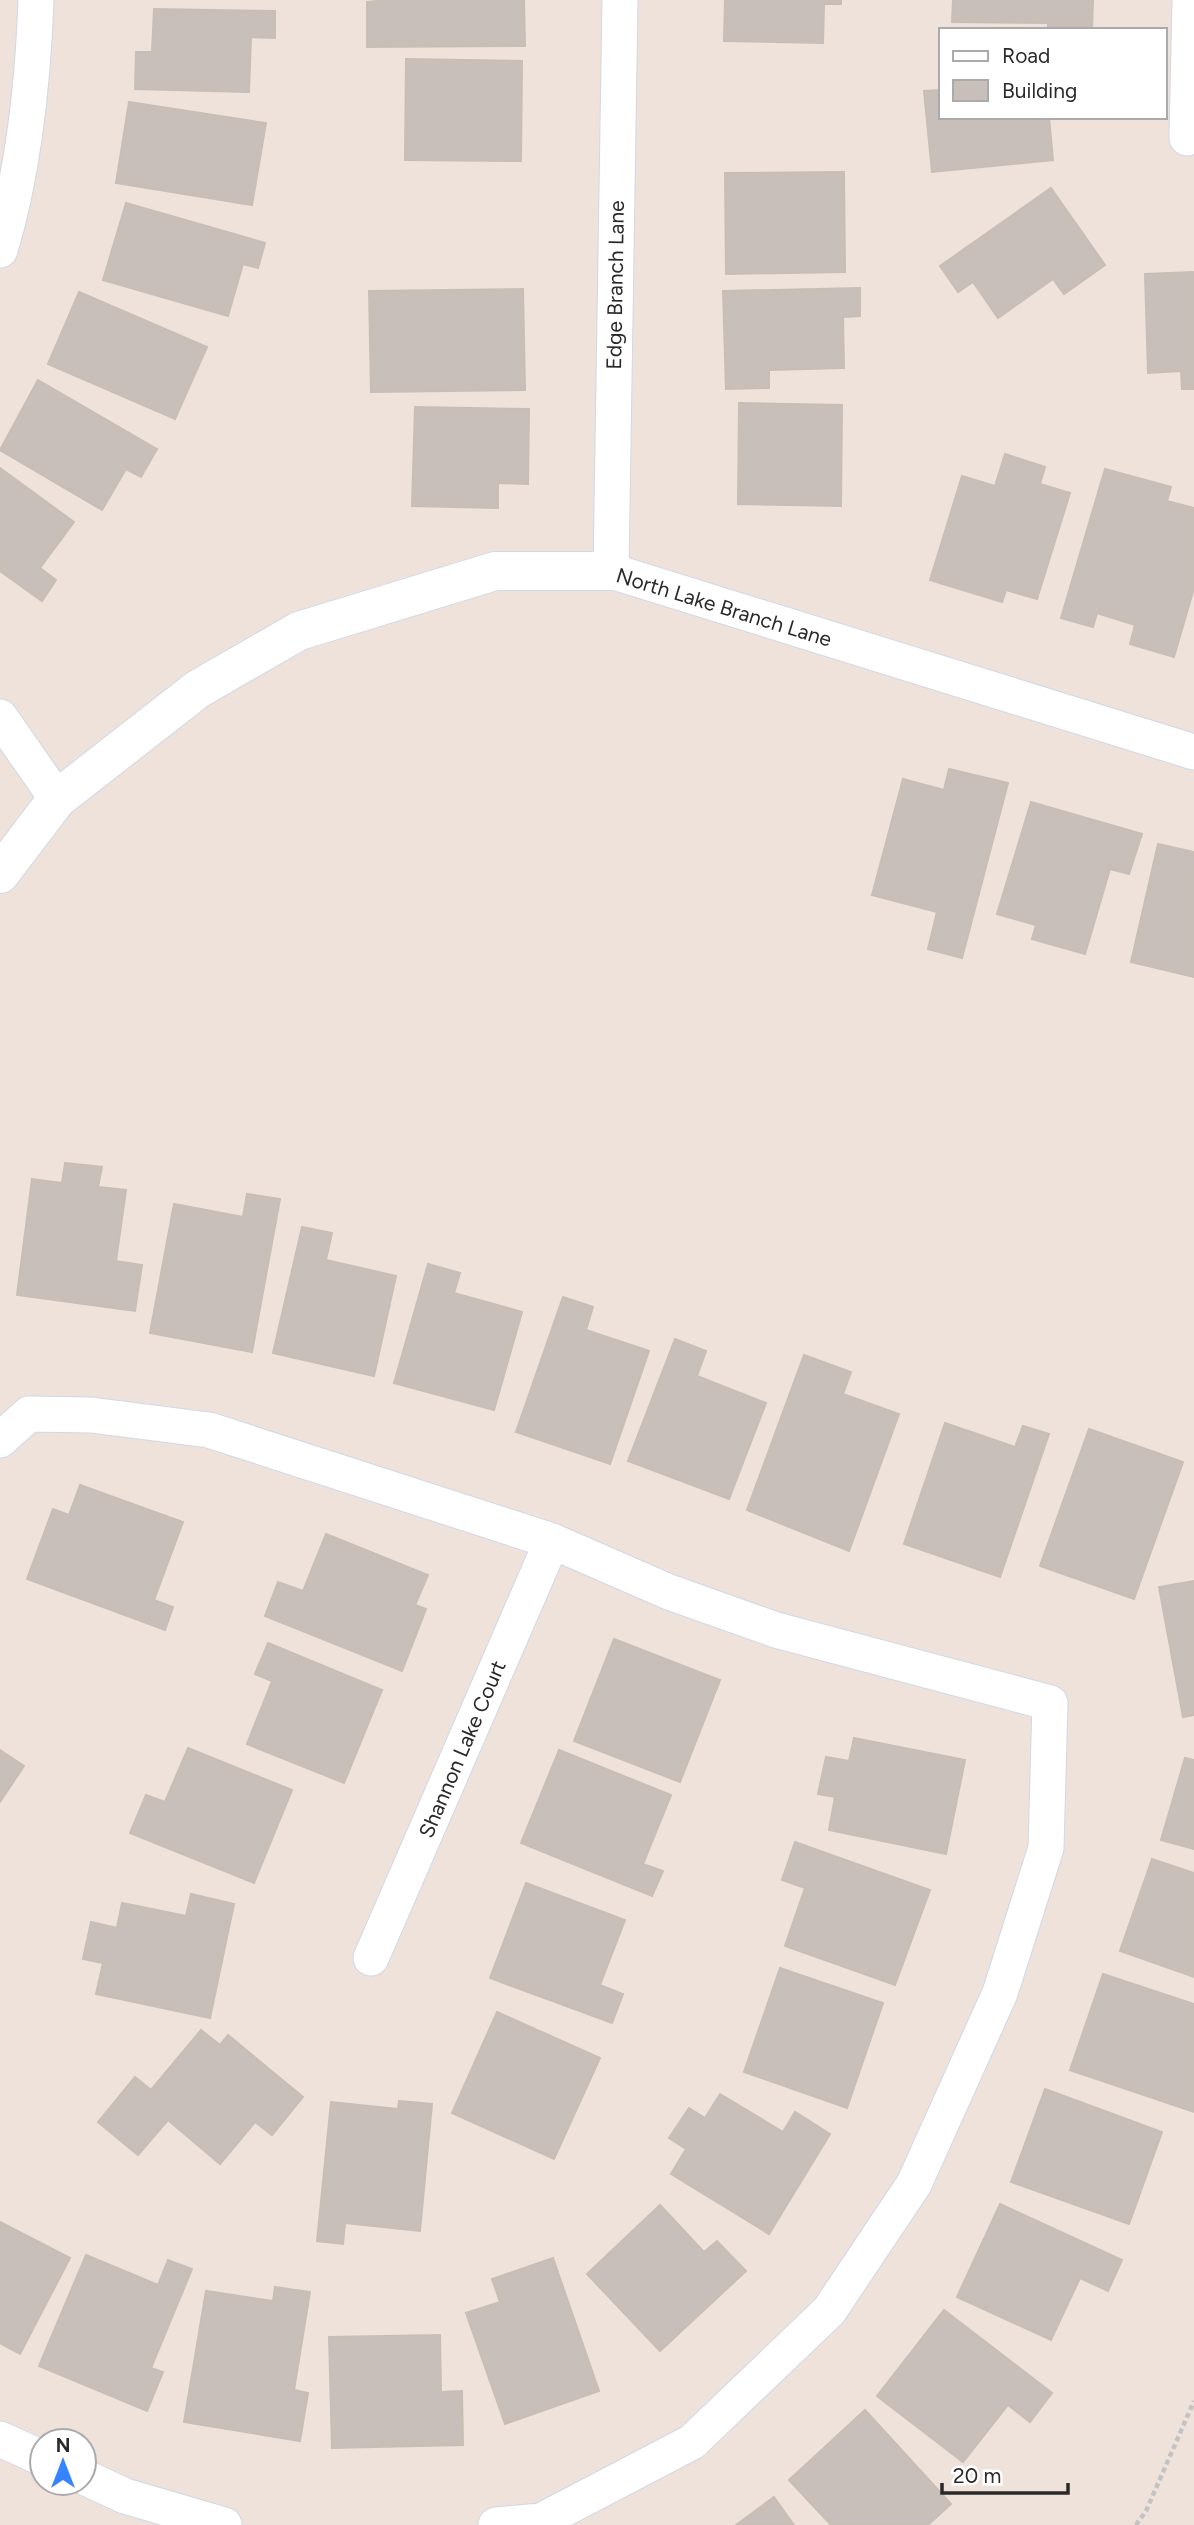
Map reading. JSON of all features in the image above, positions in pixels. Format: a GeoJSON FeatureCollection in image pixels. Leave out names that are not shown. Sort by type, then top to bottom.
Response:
{"type":"FeatureCollection","features":[{"type":"Feature","properties":{"kind":"street"},"geometry":{"type":"LineString","coordinates":[[0,250],[11,214],[34,57],[36,0]]}},
{"type":"Feature","properties":{"kind":"street","name":"Edge Branch Lane"},"geometry":{"type":"LineString","coordinates":[[611,571],[620,0]]}},
{"type":"Feature","properties":{"kind":"street"},"geometry":{"type":"LineString","coordinates":[[1187,138],[1190,0]]}},
{"type":"Feature","properties":{"kind":"street","name":"North Lake Branch Lane"},"geometry":{"type":"LineString","coordinates":[[0,874],[57,799],[198,689],[299,632],[495,571],[611,571],[1194,752]]}},
{"type":"Feature","properties":{"kind":"street"},"geometry":{"type":"LineString","coordinates":[[0,717],[57,799]]}},
{"type":"Feature","properties":{"kind":"street"},"geometry":{"type":"LineString","coordinates":[[0,1440],[29,1414],[91,1415],[209,1430],[552,1541],[669,1592],[776,1630],[1050,1703],[1046,1848],[1000,1993],[914,2184],[829,2311],[692,2442],[541,2521],[496,2525]]}},
{"type":"Feature","properties":{"kind":"street","name":"Shannon Lake Court"},"geometry":{"type":"LineString","coordinates":[[371,1958],[552,1541]]}},
{"type":"Feature","properties":{"kind":"street"},"geometry":{"type":"LineString","coordinates":[[0,2439],[28,2452]]}},
{"type":"Feature","properties":{"kind":"street"},"geometry":{"type":"LineString","coordinates":[[98,2483],[125,2496],[225,2525]]}},
{"type":"Feature","properties":{"kind":"path"},"geometry":{"type":"LineString","coordinates":[[1136,2525],[1146,2511],[1194,2401]]}},
{"type":"Feature","properties":{"kind":"building"},"geometry":{"type":"Polygon","coordinates":[[[524,0],[525,46],[367,47],[367,2],[524,0]]]}},
{"type":"Feature","properties":{"kind":"building"},"geometry":{"type":"Polygon","coordinates":[[[725,0],[841,0],[841,4],[824,4],[823,43],[724,41],[725,0]]]}},
{"type":"Feature","properties":{"kind":"building"},"geometry":{"type":"Polygon","coordinates":[[[953,0],[1093,0],[1092,28],[1048,28],[1048,23],[952,22],[953,0]]]}},
{"type":"Feature","properties":{"kind":"building"},"geometry":{"type":"Polygon","coordinates":[[[154,9],[275,11],[275,38],[251,37],[249,92],[135,89],[136,52],[152,52],[154,9]]]}},
{"type":"Feature","properties":{"kind":"building"},"geometry":{"type":"Polygon","coordinates":[[[406,59],[522,61],[521,161],[405,160],[406,59]]]}},
{"type":"Feature","properties":{"kind":"building"},"geometry":{"type":"Polygon","coordinates":[[[939,90],[939,119],[1049,119],[1053,160],[932,172],[924,91],[939,90]]]}},
{"type":"Feature","properties":{"kind":"building"},"geometry":{"type":"Polygon","coordinates":[[[129,102],[266,123],[252,205],[116,183],[129,102]]]}},
{"type":"Feature","properties":{"kind":"building"},"geometry":{"type":"Polygon","coordinates":[[[844,172],[845,272],[726,274],[725,173],[844,172]]]}},
{"type":"Feature","properties":{"kind":"building"},"geometry":{"type":"Polygon","coordinates":[[[1051,188],[1105,265],[1064,294],[1053,279],[998,318],[973,282],[958,292],[940,266],[1051,188]]]}},
{"type":"Feature","properties":{"kind":"building"},"geometry":{"type":"Polygon","coordinates":[[[126,203],[265,243],[258,268],[243,264],[228,316],[103,280],[126,203]]]}},
{"type":"Feature","properties":{"kind":"building"},"geometry":{"type":"Polygon","coordinates":[[[1194,272],[1194,389],[1182,389],[1181,371],[1148,373],[1145,274],[1194,272]]]}},
{"type":"Feature","properties":{"kind":"building"},"geometry":{"type":"Polygon","coordinates":[[[860,288],[860,316],[843,317],[844,368],[769,370],[769,388],[726,389],[723,291],[860,288]]]}},
{"type":"Feature","properties":{"kind":"building"},"geometry":{"type":"Polygon","coordinates":[[[523,289],[525,390],[371,392],[369,291],[523,289]]]}},
{"type":"Feature","properties":{"kind":"building"},"geometry":{"type":"Polygon","coordinates":[[[79,292],[207,347],[175,419],[48,364],[79,292]]]}},
{"type":"Feature","properties":{"kind":"building"},"geometry":{"type":"Polygon","coordinates":[[[38,380],[157,449],[141,477],[126,469],[102,510],[0,450],[38,380]]]}},
{"type":"Feature","properties":{"kind":"building"},"geometry":{"type":"Polygon","coordinates":[[[739,403],[842,405],[841,506],[738,504],[739,403]]]}},
{"type":"Feature","properties":{"kind":"building"},"geometry":{"type":"Polygon","coordinates":[[[415,407],[529,409],[528,484],[498,483],[498,508],[412,506],[415,407]]]}},
{"type":"Feature","properties":{"kind":"building"},"geometry":{"type":"Polygon","coordinates":[[[1005,454],[1045,467],[1040,484],[1070,493],[1037,599],[1006,590],[1002,602],[930,580],[962,476],[995,486],[1005,454]]]}},
{"type":"Feature","properties":{"kind":"building"},"geometry":{"type":"Polygon","coordinates":[[[0,468],[74,522],[40,568],[56,580],[42,601],[0,571],[0,468]]]}},
{"type":"Feature","properties":{"kind":"building"},"geometry":{"type":"Polygon","coordinates":[[[1105,469],[1171,487],[1167,501],[1194,508],[1194,588],[1174,657],[1130,644],[1135,625],[1097,613],[1093,627],[1061,618],[1105,469]]]}},
{"type":"Feature","properties":{"kind":"building"},"geometry":{"type":"Polygon","coordinates":[[[949,769],[1008,783],[962,958],[928,949],[937,912],[872,895],[903,779],[944,790],[949,769]]]}},
{"type":"Feature","properties":{"kind":"building"},"geometry":{"type":"Polygon","coordinates":[[[1031,802],[1142,834],[1129,874],[1110,869],[1085,954],[1032,939],[1036,925],[997,914],[1031,802]]]}},
{"type":"Feature","properties":{"kind":"building"},"geometry":{"type":"Polygon","coordinates":[[[1158,844],[1194,852],[1194,977],[1131,962],[1158,844]]]}},
{"type":"Feature","properties":{"kind":"building"},"geometry":{"type":"Polygon","coordinates":[[[65,1163],[102,1167],[98,1187],[126,1190],[116,1261],[142,1265],[135,1311],[17,1295],[32,1179],[62,1183],[65,1163]]]}},
{"type":"Feature","properties":{"kind":"building"},"geometry":{"type":"Polygon","coordinates":[[[247,1194],[280,1199],[252,1352],[150,1333],[174,1204],[243,1217],[247,1194]]]}},
{"type":"Feature","properties":{"kind":"building"},"geometry":{"type":"Polygon","coordinates":[[[302,1227],[332,1233],[326,1260],[396,1276],[374,1376],[273,1353],[302,1227]]]}},
{"type":"Feature","properties":{"kind":"building"},"geometry":{"type":"Polygon","coordinates":[[[428,1264],[460,1273],[454,1293],[522,1312],[494,1410],[394,1383],[428,1264]]]}},
{"type":"Feature","properties":{"kind":"building"},"geometry":{"type":"Polygon","coordinates":[[[563,1297],[593,1307],[586,1330],[649,1351],[610,1464],[516,1432],[563,1297]]]}},
{"type":"Feature","properties":{"kind":"building"},"geometry":{"type":"Polygon","coordinates":[[[675,1339],[706,1351],[697,1376],[766,1403],[729,1499],[628,1461],[675,1339]]]}},
{"type":"Feature","properties":{"kind":"building"},"geometry":{"type":"Polygon","coordinates":[[[804,1355],[851,1372],[843,1394],[899,1414],[849,1551],[747,1510],[804,1355]]]}},
{"type":"Feature","properties":{"kind":"building"},"geometry":{"type":"Polygon","coordinates":[[[945,1423],[1015,1447],[1023,1426],[1049,1434],[1000,1577],[904,1544],[945,1423]]]}},
{"type":"Feature","properties":{"kind":"building"},"geometry":{"type":"Polygon","coordinates":[[[1089,1429],[1183,1462],[1134,1599],[1040,1566],[1089,1429]]]}},
{"type":"Feature","properties":{"kind":"building"},"geometry":{"type":"Polygon","coordinates":[[[80,1485],[183,1522],[154,1600],[173,1607],[165,1630],[27,1579],[53,1509],[69,1515],[80,1485]]]}},
{"type":"Feature","properties":{"kind":"building"},"geometry":{"type":"Polygon","coordinates":[[[326,1534],[428,1575],[415,1605],[426,1609],[402,1671],[265,1616],[278,1582],[303,1591],[326,1534]]]}},
{"type":"Feature","properties":{"kind":"building"},"geometry":{"type":"Polygon","coordinates":[[[1194,1581],[1194,1715],[1183,1717],[1159,1587],[1194,1581]]]}},
{"type":"Feature","properties":{"kind":"building"},"geometry":{"type":"Polygon","coordinates":[[[614,1639],[720,1680],[680,1782],[574,1741],[614,1639]]]}},
{"type":"Feature","properties":{"kind":"building"},"geometry":{"type":"Polygon","coordinates":[[[268,1643],[382,1690],[344,1783],[247,1744],[272,1681],[255,1674],[268,1643]]]}},
{"type":"Feature","properties":{"kind":"building"},"geometry":{"type":"Polygon","coordinates":[[[854,1738],[965,1760],[946,1854],[829,1830],[835,1797],[818,1794],[826,1757],[849,1761],[854,1738]]]}},
{"type":"Feature","properties":{"kind":"building"},"geometry":{"type":"Polygon","coordinates":[[[188,1748],[292,1790],[254,1883],[130,1833],[146,1795],[165,1802],[188,1748]]]}},
{"type":"Feature","properties":{"kind":"building"},"geometry":{"type":"Polygon","coordinates":[[[0,1750],[24,1766],[0,1802],[0,1750]]]}},
{"type":"Feature","properties":{"kind":"building"},"geometry":{"type":"Polygon","coordinates":[[[559,1750],[671,1795],[643,1864],[663,1871],[652,1896],[521,1843],[559,1750]]]}},
{"type":"Feature","properties":{"kind":"building"},"geometry":{"type":"Polygon","coordinates":[[[1185,1758],[1194,1760],[1194,1849],[1161,1840],[1185,1758]]]}},
{"type":"Feature","properties":{"kind":"building"},"geometry":{"type":"Polygon","coordinates":[[[795,1842],[930,1890],[895,1985],[785,1946],[805,1888],[782,1880],[795,1842]]]}},
{"type":"Feature","properties":{"kind":"building"},"geometry":{"type":"Polygon","coordinates":[[[1152,1859],[1194,1873],[1194,1977],[1120,1951],[1152,1859]]]}},
{"type":"Feature","properties":{"kind":"building"},"geometry":{"type":"Polygon","coordinates":[[[526,1883],[625,1920],[600,1985],[623,1994],[612,2023],[490,1978],[526,1883]]]}},
{"type":"Feature","properties":{"kind":"building"},"geometry":{"type":"Polygon","coordinates":[[[191,1894],[234,1904],[210,2018],[96,1994],[103,1963],[83,1959],[91,1922],[117,1928],[122,1903],[186,1916],[191,1894]]]}},
{"type":"Feature","properties":{"kind":"building"},"geometry":{"type":"Polygon","coordinates":[[[780,1968],[883,2003],[847,2108],[744,2072],[780,1968]]]}},
{"type":"Feature","properties":{"kind":"building"},"geometry":{"type":"Polygon","coordinates":[[[1103,1974],[1194,2004],[1194,2112],[1070,2070],[1103,1974]]]}},
{"type":"Feature","properties":{"kind":"building"},"geometry":{"type":"Polygon","coordinates":[[[497,2012],[600,2058],[554,2159],[452,2113],[497,2012]]]}},
{"type":"Feature","properties":{"kind":"building"},"geometry":{"type":"Polygon","coordinates":[[[201,2030],[220,2045],[228,2035],[303,2097],[272,2135],[255,2122],[220,2164],[168,2120],[138,2155],[98,2122],[135,2077],[151,2090],[201,2030]]]}},
{"type":"Feature","properties":{"kind":"building"},"geometry":{"type":"Polygon","coordinates":[[[1045,2089],[1162,2132],[1129,2224],[1011,2182],[1045,2089]]]}},
{"type":"Feature","properties":{"kind":"building"},"geometry":{"type":"Polygon","coordinates":[[[720,2094],[783,2132],[795,2112],[830,2134],[769,2234],[671,2174],[686,2149],[669,2138],[689,2108],[705,2118],[720,2094]]]}},
{"type":"Feature","properties":{"kind":"building"},"geometry":{"type":"Polygon","coordinates":[[[399,2101],[432,2104],[420,2231],[345,2223],[343,2244],[317,2241],[331,2102],[398,2109],[399,2101]]]}},
{"type":"Feature","properties":{"kind":"building"},"geometry":{"type":"Polygon","coordinates":[[[1000,2204],[1122,2260],[1108,2291],[1080,2278],[1051,2340],[957,2297],[1000,2204]]]}},
{"type":"Feature","properties":{"kind":"building"},"geometry":{"type":"Polygon","coordinates":[[[660,2205],[704,2252],[717,2241],[746,2271],[660,2351],[587,2274],[660,2205]]]}},
{"type":"Feature","properties":{"kind":"building"},"geometry":{"type":"Polygon","coordinates":[[[0,2222],[70,2258],[20,2354],[0,2343],[0,2222]]]}},
{"type":"Feature","properties":{"kind":"building"},"geometry":{"type":"Polygon","coordinates":[[[86,2255],[158,2285],[168,2260],[192,2269],[151,2368],[163,2372],[147,2411],[39,2366],[86,2255]]]}},
{"type":"Feature","properties":{"kind":"building"},"geometry":{"type":"Polygon","coordinates":[[[553,2258],[599,2391],[505,2424],[466,2313],[500,2302],[492,2279],[553,2258]]]}},
{"type":"Feature","properties":{"kind":"building"},"geometry":{"type":"Polygon","coordinates":[[[275,2287],[310,2292],[294,2390],[308,2393],[300,2441],[184,2422],[206,2291],[273,2301],[275,2287]]]}},
{"type":"Feature","properties":{"kind":"building"},"geometry":{"type":"Polygon","coordinates":[[[944,2310],[1052,2393],[1030,2422],[1008,2405],[963,2462],[877,2396],[944,2310]]]}},
{"type":"Feature","properties":{"kind":"building"},"geometry":{"type":"Polygon","coordinates":[[[440,2335],[441,2392],[462,2391],[463,2445],[332,2448],[329,2337],[440,2335]]]}},
{"type":"Feature","properties":{"kind":"building"},"geometry":{"type":"Polygon","coordinates":[[[865,2410],[951,2504],[928,2525],[831,2525],[789,2480],[865,2410]]]}},
{"type":"Feature","properties":{"kind":"building"},"geometry":{"type":"Polygon","coordinates":[[[774,2497],[794,2525],[736,2525],[774,2497]]]}}]}
